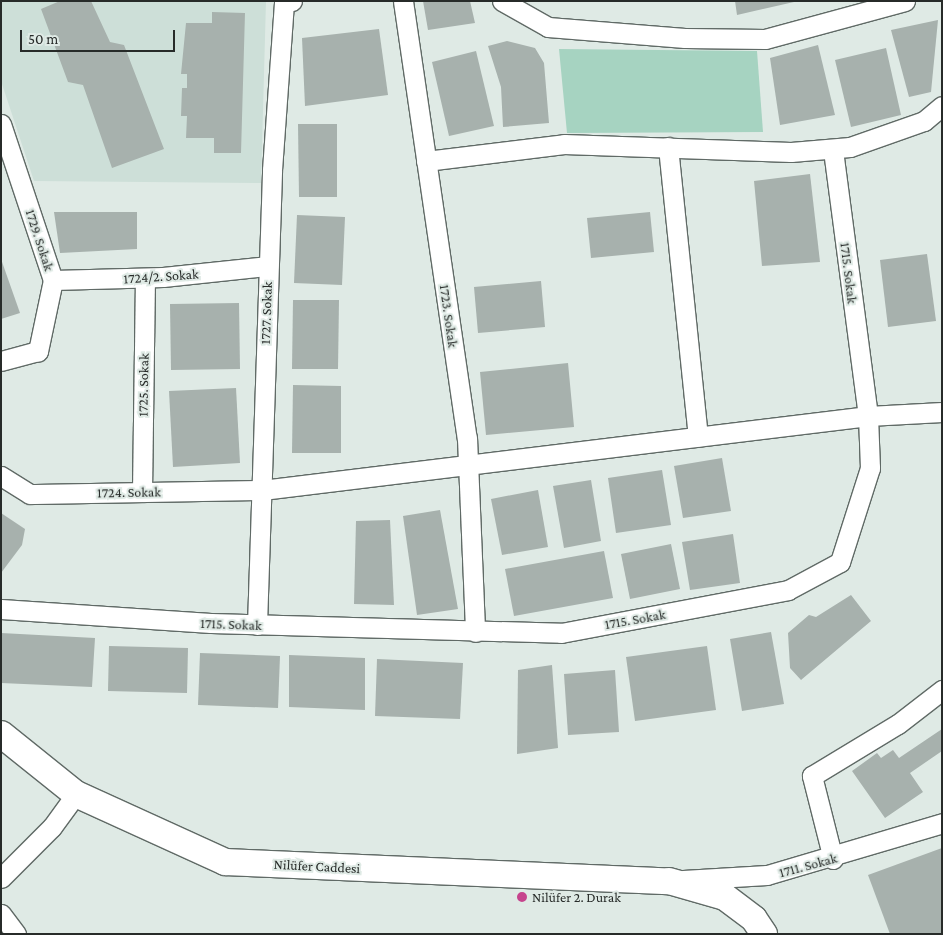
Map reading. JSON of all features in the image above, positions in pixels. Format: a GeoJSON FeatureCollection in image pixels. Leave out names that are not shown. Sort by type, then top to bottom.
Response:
{"type":"FeatureCollection","features":[{"type":"Feature","properties":{"kind":"street","name":"1723. Sokak"},"geometry":{"type":"LineString","coordinates":[[403,1],[468,462],[475,632]]}},
{"type":"Feature","properties":{"kind":"street"},"geometry":{"type":"LineString","coordinates":[[502,1],[548,28],[755,39],[905,1]]}},
{"type":"Feature","properties":{"kind":"street","name":"1727. Sokak"},"geometry":{"type":"LineString","coordinates":[[257,625],[268,266],[288,2]]}},
{"type":"Feature","properties":{"kind":"street"},"geometry":{"type":"LineString","coordinates":[[426,160],[564,144],[668,148],[850,148],[924,121],[942,106]]}},
{"type":"Feature","properties":{"kind":"street","name":"1729. Sokak"},"geometry":{"type":"LineString","coordinates":[[1,124],[53,280],[38,351],[1,361]]}},
{"type":"Feature","properties":{"kind":"street"},"geometry":{"type":"LineString","coordinates":[[668,148],[698,436]]}},
{"type":"Feature","properties":{"kind":"street","name":"1715. Sokak"},"geometry":{"type":"LineString","coordinates":[[1,609],[257,625],[561,633],[788,590],[840,562],[861,504],[870,468],[868,416],[833,148]]}},
{"type":"Feature","properties":{"kind":"street","name":"1724/2. Sokak"},"geometry":{"type":"LineString","coordinates":[[53,280],[144,278],[268,266]]}},
{"type":"Feature","properties":{"kind":"street","name":"1725. Sokak"},"geometry":{"type":"LineString","coordinates":[[142,492],[144,278]]}},
{"type":"Feature","properties":{"kind":"street","name":"1724. Sokak"},"geometry":{"type":"LineString","coordinates":[[1,476],[30,494],[262,490],[468,462],[868,416],[942,412]]}},
{"type":"Feature","properties":{"kind":"street"},"geometry":{"type":"LineString","coordinates":[[833,859],[812,776],[890,730],[942,690]]}},
{"type":"Feature","properties":{"kind":"street","name":"Nilüfer Caddesi"},"geometry":{"type":"LineString","coordinates":[[1,734],[76,794],[225,862],[669,881],[725,897],[754,919],[764,934]]}},
{"type":"Feature","properties":{"kind":"street"},"geometry":{"type":"LineString","coordinates":[[1,878],[52,827],[76,794]]}},
{"type":"Feature","properties":{"kind":"street","name":"1711. Sokak"},"geometry":{"type":"LineString","coordinates":[[669,881],[767,875],[833,859],[942,823]]}},
{"type":"Feature","properties":{"kind":"street"},"geometry":{"type":"LineString","coordinates":[[1,914],[16,934]]}},
{"type":"Feature","properties":{"kind":"shaded area"},"geometry":{"type":"Polygon","coordinates":[[[1,1],[266,1],[261,183],[34,181],[1,81],[1,1]]]}},
{"type":"Feature","properties":{"kind":"green space"},"geometry":{"type":"Polygon","coordinates":[[[559,49],[757,51],[763,132],[567,133],[559,49]]]}},
{"type":"Feature","properties":{"kind":"building"},"geometry":{"type":"Polygon","coordinates":[[[60,1],[91,1],[110,42],[124,45],[164,149],[112,168],[83,85],[68,82],[41,9],[60,1]]]}},
{"type":"Feature","properties":{"kind":"building"},"geometry":{"type":"Polygon","coordinates":[[[423,1],[470,1],[475,23],[428,30],[423,1]]]}},
{"type":"Feature","properties":{"kind":"building"},"geometry":{"type":"Polygon","coordinates":[[[735,1],[794,1],[794,2],[737,15],[735,1]]]}},
{"type":"Feature","properties":{"kind":"building"},"geometry":{"type":"Polygon","coordinates":[[[212,12],[245,13],[241,153],[214,153],[214,138],[186,138],[187,116],[181,116],[182,88],[187,88],[187,74],[181,74],[186,23],[212,23],[212,12]]]}},
{"type":"Feature","properties":{"kind":"building"},"geometry":{"type":"Polygon","coordinates":[[[938,20],[931,92],[909,97],[891,30],[938,20]]]}},
{"type":"Feature","properties":{"kind":"building"},"geometry":{"type":"Polygon","coordinates":[[[379,29],[388,95],[305,106],[302,38],[379,29]]]}},
{"type":"Feature","properties":{"kind":"building"},"geometry":{"type":"Polygon","coordinates":[[[507,41],[535,48],[544,63],[549,123],[503,127],[501,87],[488,46],[507,41]]]}},
{"type":"Feature","properties":{"kind":"building"},"geometry":{"type":"Polygon","coordinates":[[[818,45],[835,115],[780,125],[770,58],[818,45]]]}},
{"type":"Feature","properties":{"kind":"building"},"geometry":{"type":"Polygon","coordinates":[[[886,48],[901,115],[851,127],[835,60],[886,48]]]}},
{"type":"Feature","properties":{"kind":"building"},"geometry":{"type":"Polygon","coordinates":[[[476,51],[494,126],[449,136],[432,62],[476,51]]]}},
{"type":"Feature","properties":{"kind":"building"},"geometry":{"type":"Polygon","coordinates":[[[298,124],[337,124],[337,197],[299,197],[298,124]]]}},
{"type":"Feature","properties":{"kind":"building"},"geometry":{"type":"Polygon","coordinates":[[[810,174],[820,262],[762,266],[754,181],[810,174]]]}},
{"type":"Feature","properties":{"kind":"building"},"geometry":{"type":"Polygon","coordinates":[[[54,212],[137,212],[137,249],[60,253],[54,212]]]}},
{"type":"Feature","properties":{"kind":"building"},"geometry":{"type":"Polygon","coordinates":[[[650,212],[654,252],[591,258],[587,218],[650,212]]]}},
{"type":"Feature","properties":{"kind":"building"},"geometry":{"type":"Polygon","coordinates":[[[297,215],[345,217],[342,285],[294,283],[297,215]]]}},
{"type":"Feature","properties":{"kind":"building"},"geometry":{"type":"Polygon","coordinates":[[[927,254],[936,321],[888,327],[880,260],[927,254]]]}},
{"type":"Feature","properties":{"kind":"building"},"geometry":{"type":"Polygon","coordinates":[[[1,259],[20,313],[1,319],[1,259]]]}},
{"type":"Feature","properties":{"kind":"building"},"geometry":{"type":"Polygon","coordinates":[[[541,281],[545,327],[478,333],[474,287],[541,281]]]}},
{"type":"Feature","properties":{"kind":"building"},"geometry":{"type":"Polygon","coordinates":[[[293,300],[339,300],[338,369],[292,369],[293,300]]]}},
{"type":"Feature","properties":{"kind":"building"},"geometry":{"type":"Polygon","coordinates":[[[239,303],[240,369],[171,370],[170,304],[239,303]]]}},
{"type":"Feature","properties":{"kind":"building"},"geometry":{"type":"Polygon","coordinates":[[[568,363],[574,427],[486,435],[480,372],[568,363]]]}},
{"type":"Feature","properties":{"kind":"building"},"geometry":{"type":"Polygon","coordinates":[[[293,385],[341,386],[341,453],[292,453],[293,385]]]}},
{"type":"Feature","properties":{"kind":"building"},"geometry":{"type":"Polygon","coordinates":[[[236,388],[240,463],[173,467],[169,391],[236,388]]]}},
{"type":"Feature","properties":{"kind":"building"},"geometry":{"type":"Polygon","coordinates":[[[722,458],[731,511],[683,518],[674,466],[722,458]]]}},
{"type":"Feature","properties":{"kind":"building"},"geometry":{"type":"Polygon","coordinates":[[[662,470],[671,525],[616,533],[608,478],[662,470]]]}},
{"type":"Feature","properties":{"kind":"building"},"geometry":{"type":"Polygon","coordinates":[[[591,480],[601,541],[564,548],[553,486],[591,480]]]}},
{"type":"Feature","properties":{"kind":"building"},"geometry":{"type":"Polygon","coordinates":[[[538,490],[548,547],[502,555],[491,499],[538,490]]]}},
{"type":"Feature","properties":{"kind":"building"},"geometry":{"type":"Polygon","coordinates":[[[440,510],[458,609],[417,615],[403,516],[440,510]]]}},
{"type":"Feature","properties":{"kind":"building"},"geometry":{"type":"Polygon","coordinates":[[[1,513],[25,529],[22,545],[1,573],[1,513]]]}},
{"type":"Feature","properties":{"kind":"building"},"geometry":{"type":"Polygon","coordinates":[[[390,520],[394,605],[354,604],[356,521],[390,520]]]}},
{"type":"Feature","properties":{"kind":"building"},"geometry":{"type":"Polygon","coordinates":[[[733,534],[740,583],[690,590],[682,542],[733,534]]]}},
{"type":"Feature","properties":{"kind":"building"},"geometry":{"type":"Polygon","coordinates":[[[671,544],[680,589],[630,599],[621,554],[671,544]]]}},
{"type":"Feature","properties":{"kind":"building"},"geometry":{"type":"Polygon","coordinates":[[[604,551],[613,598],[514,616],[505,569],[604,551]]]}},
{"type":"Feature","properties":{"kind":"building"},"geometry":{"type":"Polygon","coordinates":[[[851,595],[871,621],[801,680],[790,668],[788,633],[809,615],[816,617],[851,595]]]}},
{"type":"Feature","properties":{"kind":"building"},"geometry":{"type":"Polygon","coordinates":[[[771,632],[784,704],[742,711],[730,639],[771,632]]]}},
{"type":"Feature","properties":{"kind":"building"},"geometry":{"type":"Polygon","coordinates":[[[1,633],[95,638],[92,687],[1,683],[1,633]]]}},
{"type":"Feature","properties":{"kind":"building"},"geometry":{"type":"Polygon","coordinates":[[[109,646],[188,648],[187,693],[108,691],[109,646]]]}},
{"type":"Feature","properties":{"kind":"building"},"geometry":{"type":"Polygon","coordinates":[[[707,646],[716,710],[635,721],[626,657],[707,646]]]}},
{"type":"Feature","properties":{"kind":"building"},"geometry":{"type":"Polygon","coordinates":[[[200,653],[280,656],[278,708],[198,705],[200,653]]]}},
{"type":"Feature","properties":{"kind":"building"},"geometry":{"type":"Polygon","coordinates":[[[289,655],[365,658],[365,710],[289,707],[289,655]]]}},
{"type":"Feature","properties":{"kind":"building"},"geometry":{"type":"Polygon","coordinates":[[[377,659],[463,663],[460,719],[375,716],[377,659]]]}},
{"type":"Feature","properties":{"kind":"building"},"geometry":{"type":"Polygon","coordinates":[[[552,665],[558,748],[517,754],[518,670],[552,665]]]}},
{"type":"Feature","properties":{"kind":"building"},"geometry":{"type":"Polygon","coordinates":[[[615,670],[619,732],[568,735],[564,674],[615,670]]]}},
{"type":"Feature","properties":{"kind":"building"},"geometry":{"type":"Polygon","coordinates":[[[942,729],[942,751],[910,773],[923,792],[885,818],[852,771],[877,753],[881,758],[893,750],[899,758],[942,729]]]}},
{"type":"Feature","properties":{"kind":"building"},"geometry":{"type":"Polygon","coordinates":[[[942,848],[942,934],[890,934],[868,875],[942,848]]]}},
{"type":"Feature","properties":{"kind":"place","name":"Nilüfer 2. Durak"},"geometry":{"type":"Point","coordinates":[522,897]}}]}
